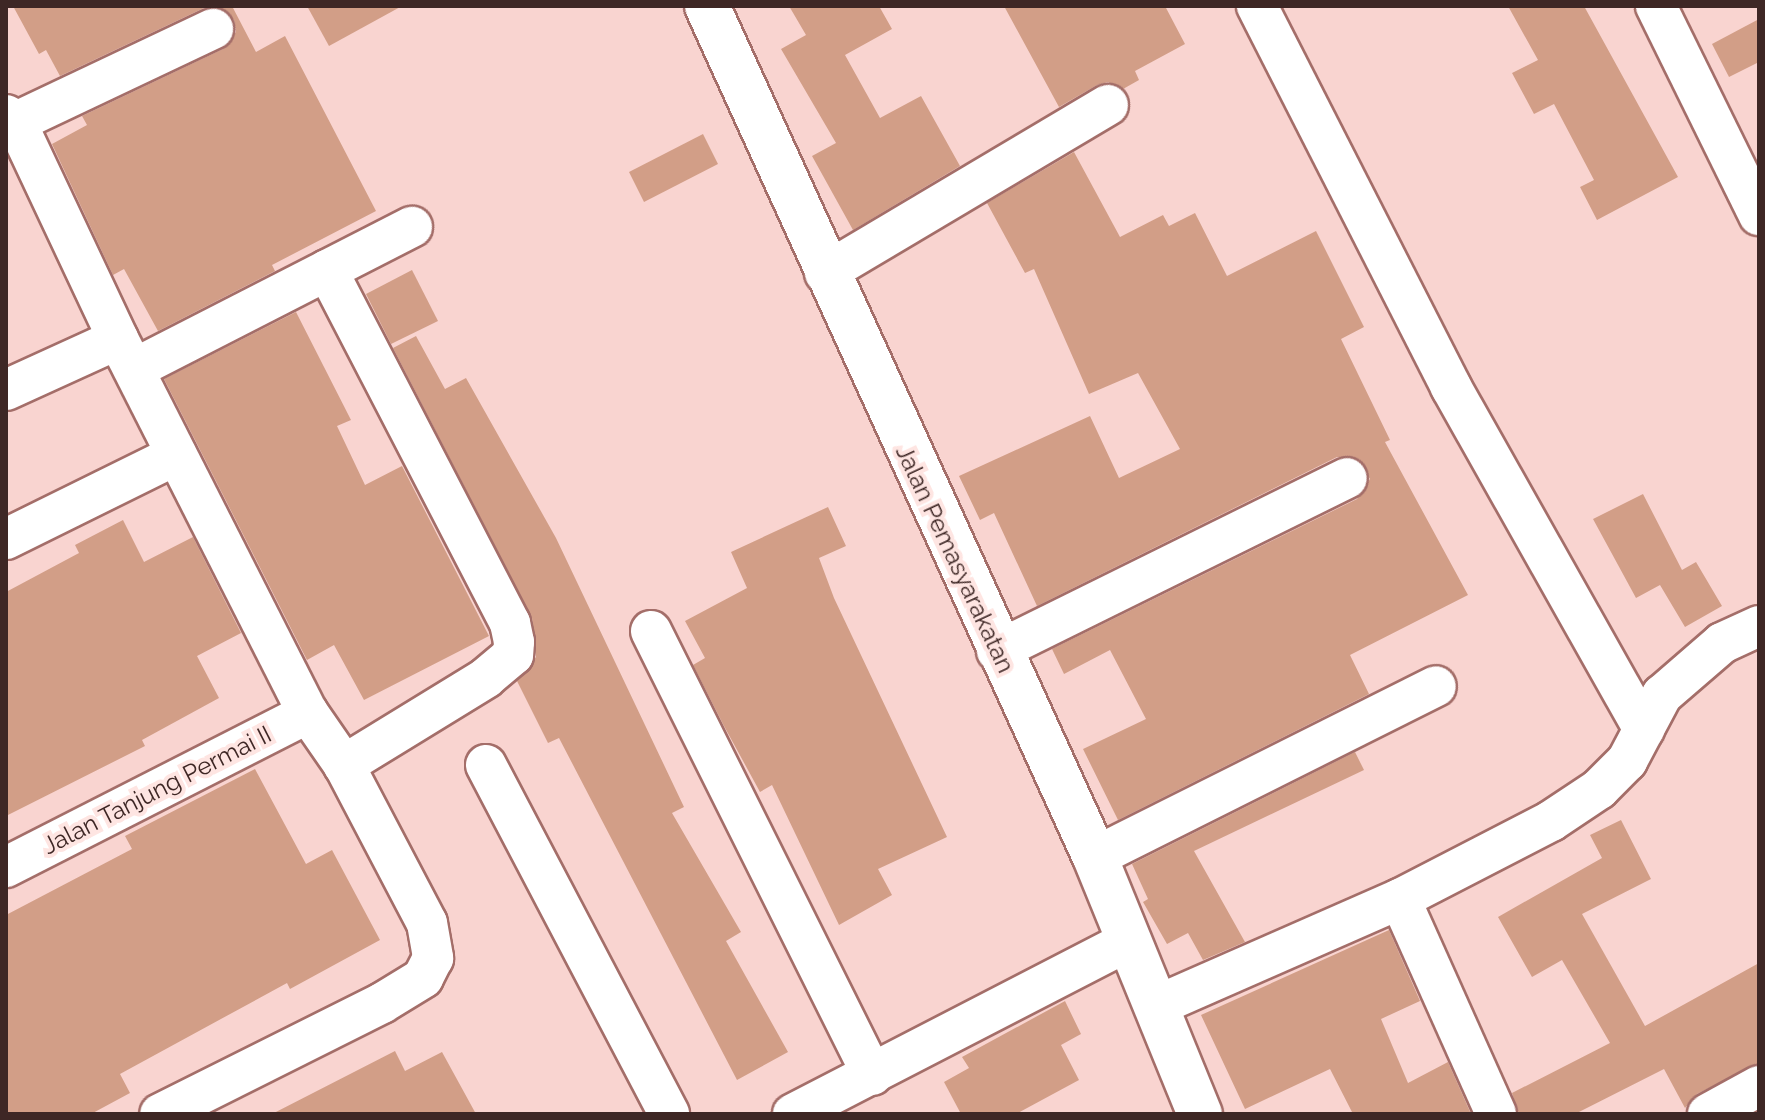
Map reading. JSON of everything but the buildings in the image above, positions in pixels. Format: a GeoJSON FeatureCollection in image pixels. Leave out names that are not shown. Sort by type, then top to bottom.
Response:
{"type":"FeatureCollection","features":[{"type":"Feature","properties":{"kind":"street","name":"Jalan Pemasyarakatan"},"geometry":{"type":"LineString","coordinates":[[707,6],[997,651],[1095,857],[1200,1114]]}},
{"type":"Feature","properties":{"kind":"street"},"geometry":{"type":"LineString","coordinates":[[1257,6],[1451,387],[1644,729]]}},
{"type":"Feature","properties":{"kind":"street"},"geometry":{"type":"LineString","coordinates":[[1656,6],[1759,215]]}},
{"type":"Feature","properties":{"kind":"street"},"geometry":{"type":"LineString","coordinates":[[160,1114],[382,1003],[423,978],[433,958],[427,923],[344,765],[308,713],[176,455],[11,119],[213,29]]}},
{"type":"Feature","properties":{"kind":"street"},"geometry":{"type":"LineString","coordinates":[[825,273],[1108,105]]}},
{"type":"Feature","properties":{"kind":"street"},"geometry":{"type":"LineString","coordinates":[[6,390],[127,353],[327,270],[412,227]]}},
{"type":"Feature","properties":{"kind":"street"},"geometry":{"type":"LineString","coordinates":[[327,270],[510,623],[514,642],[513,655],[486,678],[344,765]]}},
{"type":"Feature","properties":{"kind":"street"},"geometry":{"type":"LineString","coordinates":[[6,539],[176,455]]}},
{"type":"Feature","properties":{"kind":"street"},"geometry":{"type":"LineString","coordinates":[[997,651],[1347,478]]}},
{"type":"Feature","properties":{"kind":"street"},"geometry":{"type":"LineString","coordinates":[[1156,1006],[1400,899],[1551,821],[1588,797],[1627,761],[1662,695],[1722,643],[1759,626]]}},
{"type":"Feature","properties":{"kind":"street"},"geometry":{"type":"LineString","coordinates":[[651,631],[872,1075]]}},
{"type":"Feature","properties":{"kind":"street"},"geometry":{"type":"LineString","coordinates":[[1095,857],[1436,686]]}},
{"type":"Feature","properties":{"kind":"street","name":"Jalan Tanjung Permai II"},"geometry":{"type":"LineString","coordinates":[[6,867],[308,713]]}},
{"type":"Feature","properties":{"kind":"street"},"geometry":{"type":"LineString","coordinates":[[486,765],[669,1114]]}},
{"type":"Feature","properties":{"kind":"street"},"geometry":{"type":"LineString","coordinates":[[1400,899],[1496,1114]]}},
{"type":"Feature","properties":{"kind":"street"},"geometry":{"type":"LineString","coordinates":[[793,1114],[1128,941]]}},
{"type":"Feature","properties":{"kind":"street"},"geometry":{"type":"LineString","coordinates":[[1708,1114],[1759,1086]]}}]}
